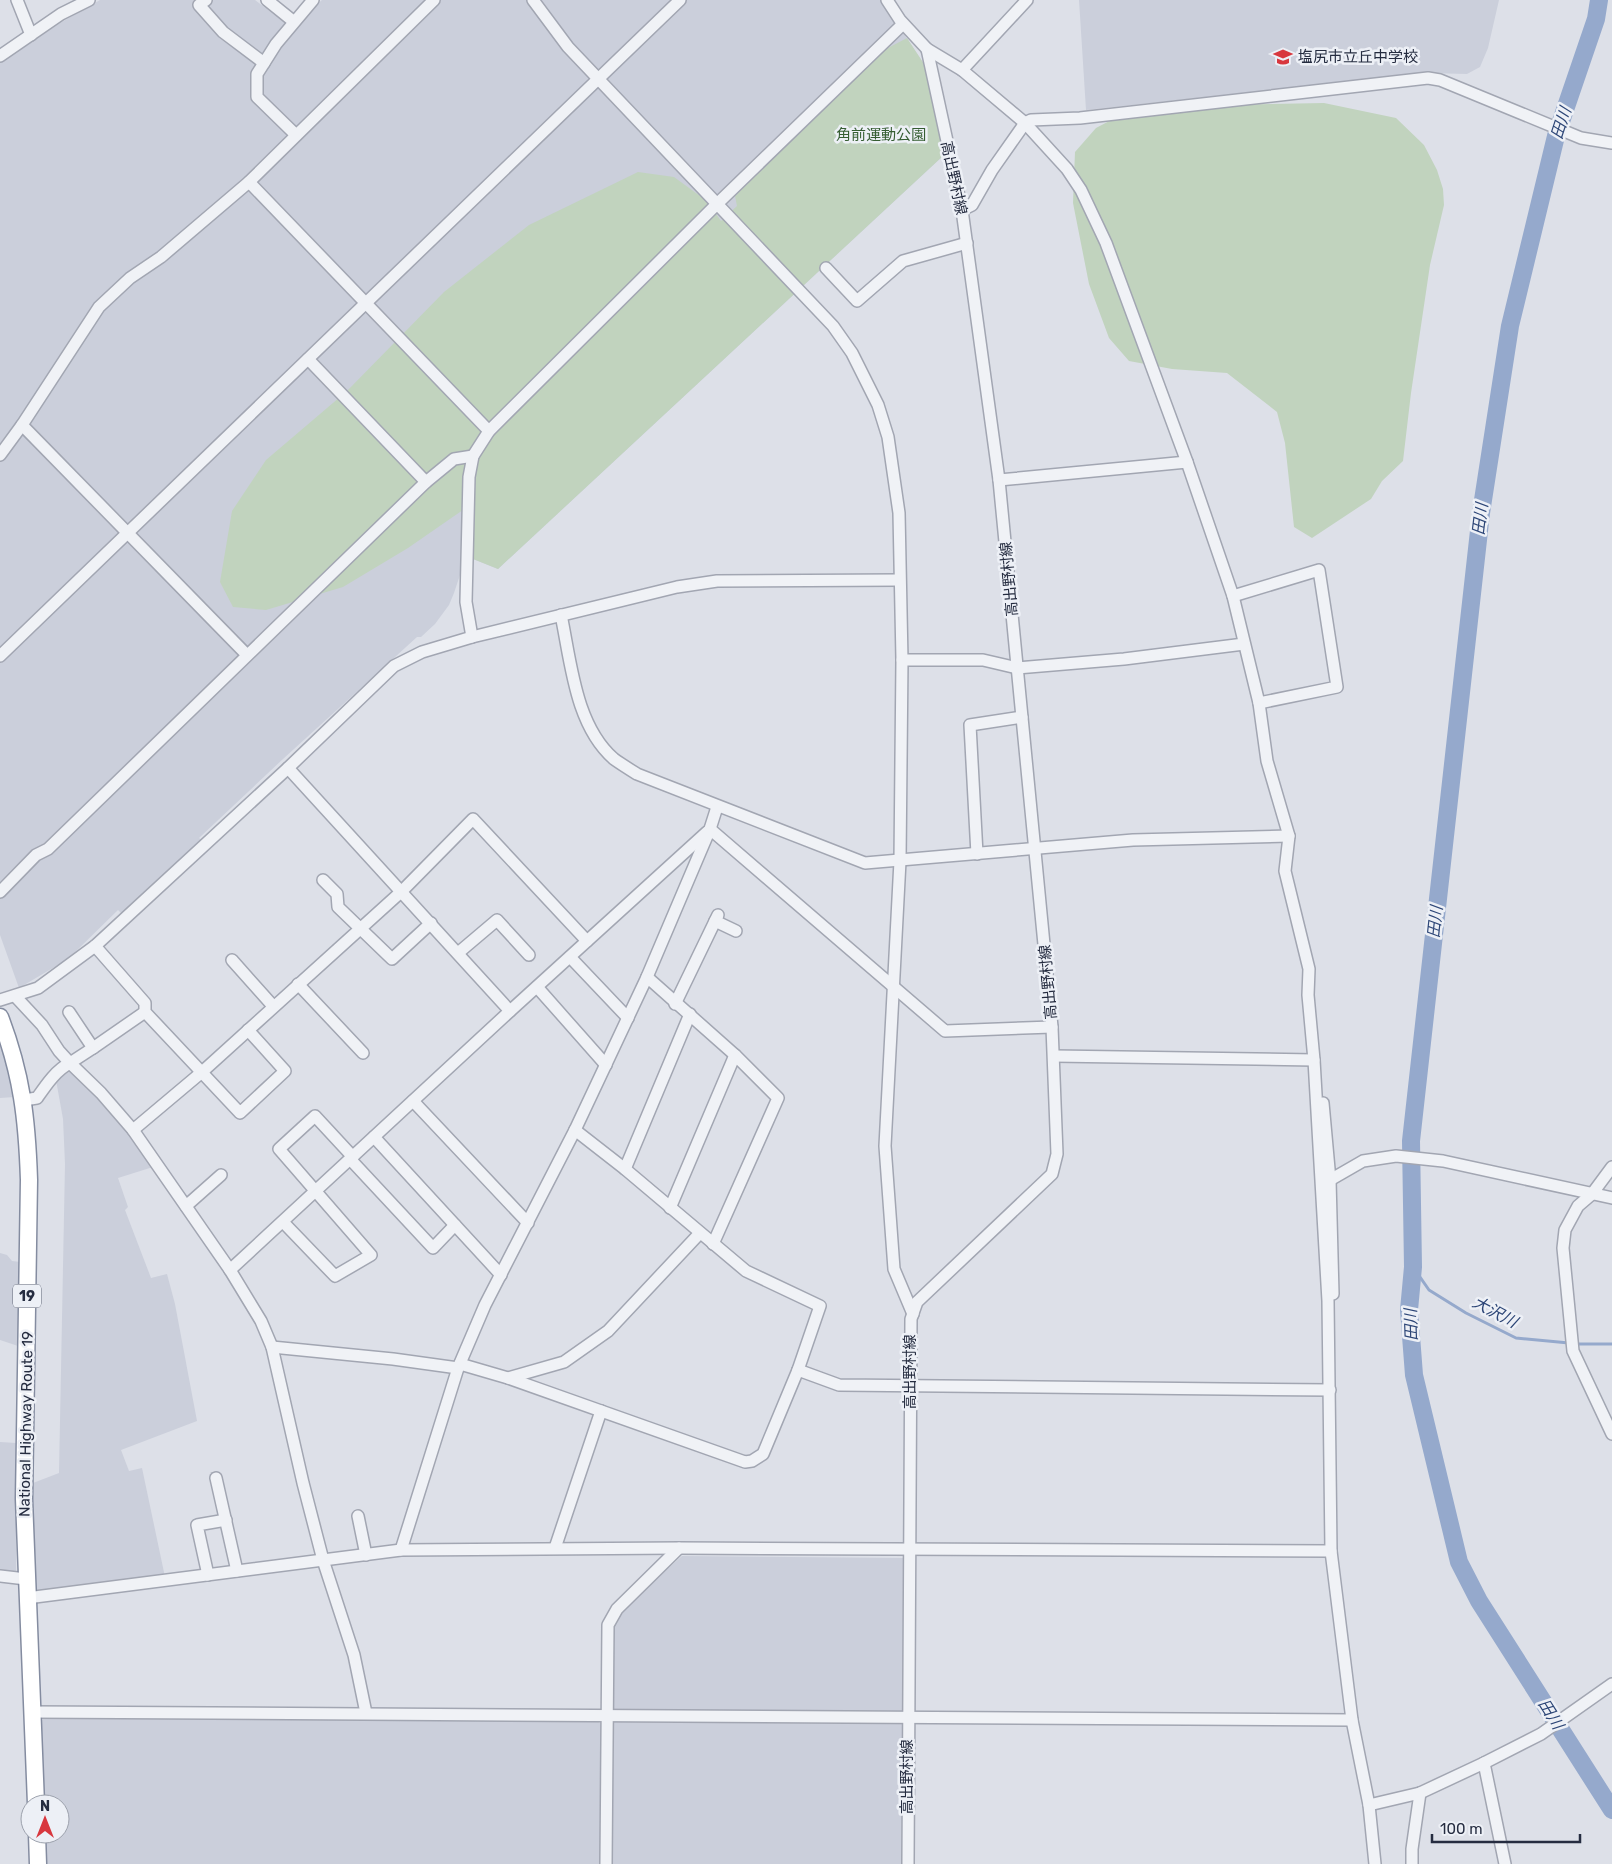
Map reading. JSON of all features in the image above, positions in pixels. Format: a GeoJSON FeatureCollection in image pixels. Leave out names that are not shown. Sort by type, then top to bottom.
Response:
{"type":"FeatureCollection","features":[{"type":"Feature","properties":{"kind":"highway","name":"National Highway Route 19"},"geometry":{"type":"LineString","coordinates":[[0,1017],[18,1069],[24,1100],[30,1180],[24,1500],[36,1794]]}},
{"type":"Feature","properties":{"kind":"highway"},"geometry":{"type":"LineString","coordinates":[[37,1844],[38,1864]]}},
{"type":"Feature","properties":{"kind":"street"},"geometry":{"type":"LineString","coordinates":[[17,0],[31,35]]}},
{"type":"Feature","properties":{"kind":"street"},"geometry":{"type":"LineString","coordinates":[[0,56],[61,14],[88,0]]}},
{"type":"Feature","properties":{"kind":"street"},"geometry":{"type":"LineString","coordinates":[[206,0],[199,5],[223,32],[264,63]]}},
{"type":"Feature","properties":{"kind":"street"},"geometry":{"type":"LineString","coordinates":[[267,0],[293,21]]}},
{"type":"Feature","properties":{"kind":"street"},"geometry":{"type":"LineString","coordinates":[[0,455],[22,425],[99,307],[130,278],[161,257],[249,182],[434,0]]}},
{"type":"Feature","properties":{"kind":"street"},"geometry":{"type":"LineString","coordinates":[[533,0],[568,47],[597,80],[718,203],[833,326],[852,353],[867,382],[878,406],[888,437],[896,481],[899,513],[902,660],[900,861],[885,1146],[894,1269],[913,1314]]}},
{"type":"Feature","properties":{"kind":"street"},"geometry":{"type":"LineString","coordinates":[[0,656],[680,0]]}},
{"type":"Feature","properties":{"kind":"street"},"geometry":{"type":"LineString","coordinates":[[887,0],[904,24],[927,49],[962,70],[1025,123],[1067,169],[1096,219],[1187,462],[1234,596],[1259,703],[1267,761],[1289,836],[1285,871],[1308,969],[1308,995],[1314,1060],[1328,1301],[1331,1551],[1352,1720],[1369,1805],[1375,1864]]}},
{"type":"Feature","properties":{"kind":"street"},"geometry":{"type":"LineString","coordinates":[[962,70],[1027,0]]}},
{"type":"Feature","properties":{"kind":"street"},"geometry":{"type":"LineString","coordinates":[[296,136],[257,97],[257,74],[293,21],[310,1]]}},
{"type":"Feature","properties":{"kind":"street"},"geometry":{"type":"LineString","coordinates":[[472,637],[466,602],[469,477],[474,456],[489,431],[718,203],[904,24]]}},
{"type":"Feature","properties":{"kind":"street","name":"高出野村線"},"geometry":{"type":"LineString","coordinates":[[908,1864],[907,1718],[910,1386],[913,1314],[917,1302],[1052,1174],[1057,1154],[1052,1027],[1000,480],[962,210],[927,49]]}},
{"type":"Feature","properties":{"kind":"street"},"geometry":{"type":"LineString","coordinates":[[962,210],[972,205],[992,170],[1025,123],[1031,120],[1080,118],[1428,78],[1440,80],[1581,138],[1612,143]]}},
{"type":"Feature","properties":{"kind":"street"},"geometry":{"type":"LineString","coordinates":[[249,182],[489,431]]}},
{"type":"Feature","properties":{"kind":"street"},"geometry":{"type":"LineString","coordinates":[[826,268],[857,301],[904,261],[967,243]]}},
{"type":"Feature","properties":{"kind":"street"},"geometry":{"type":"LineString","coordinates":[[308,359],[426,482]]}},
{"type":"Feature","properties":{"kind":"street"},"geometry":{"type":"LineString","coordinates":[[22,425],[129,532],[247,655]]}},
{"type":"Feature","properties":{"kind":"street"},"geometry":{"type":"LineString","coordinates":[[0,892],[36,855],[48,849],[426,482],[454,459],[474,456]]}},
{"type":"Feature","properties":{"kind":"street"},"geometry":{"type":"LineString","coordinates":[[1000,480],[1187,462]]}},
{"type":"Feature","properties":{"kind":"street"},"geometry":{"type":"LineString","coordinates":[[1234,596],[1319,570],[1337,687],[1259,703]]}},
{"type":"Feature","properties":{"kind":"street"},"geometry":{"type":"LineString","coordinates":[[0,1000],[38,988],[95,946],[288,768],[394,666],[422,652],[472,637],[677,587],[717,581],[899,580]]}},
{"type":"Feature","properties":{"kind":"street"},"geometry":{"type":"LineString","coordinates":[[561,615],[582,709],[596,735],[613,758],[637,774],[717,807],[866,863],[1132,840],[1289,836]]}},
{"type":"Feature","properties":{"kind":"street"},"geometry":{"type":"LineString","coordinates":[[902,660],[983,660],[1017,668],[1124,659],[1244,644]]}},
{"type":"Feature","properties":{"kind":"street"},"geometry":{"type":"LineString","coordinates":[[976,854],[970,725],[1022,717]]}},
{"type":"Feature","properties":{"kind":"street"},"geometry":{"type":"LineString","coordinates":[[288,768],[510,1010]]}},
{"type":"Feature","properties":{"kind":"street"},"geometry":{"type":"LineString","coordinates":[[400,1550],[459,1366],[501,1275],[575,1130],[647,977],[710,829],[717,807]]}},
{"type":"Feature","properties":{"kind":"street"},"geometry":{"type":"LineString","coordinates":[[133,1130],[202,1072],[402,891],[473,819],[587,942]]}},
{"type":"Feature","properties":{"kind":"street"},"geometry":{"type":"LineString","coordinates":[[230,1270],[510,1010],[537,988],[710,829]]}},
{"type":"Feature","properties":{"kind":"street"},"geometry":{"type":"LineString","coordinates":[[710,829],[945,1031],[1052,1027]]}},
{"type":"Feature","properties":{"kind":"street"},"geometry":{"type":"LineString","coordinates":[[323,880],[336,894],[338,907],[392,959],[431,924]]}},
{"type":"Feature","properties":{"kind":"street"},"geometry":{"type":"LineString","coordinates":[[676,1003],[716,918],[736,931]]}},
{"type":"Feature","properties":{"kind":"street"},"geometry":{"type":"LineString","coordinates":[[458,952],[497,920],[529,955]]}},
{"type":"Feature","properties":{"kind":"street"},"geometry":{"type":"LineString","coordinates":[[95,946],[145,1003],[145,1012],[240,1113],[285,1071],[248,1030]]}},
{"type":"Feature","properties":{"kind":"street"},"geometry":{"type":"LineString","coordinates":[[570,957],[628,1018]]}},
{"type":"Feature","properties":{"kind":"street"},"geometry":{"type":"LineString","coordinates":[[232,960],[273,1006]]}},
{"type":"Feature","properties":{"kind":"street"},"geometry":{"type":"LineString","coordinates":[[647,977],[735,1055],[778,1098],[713,1244]]}},
{"type":"Feature","properties":{"kind":"street"},"geometry":{"type":"LineString","coordinates":[[298,984],[363,1053]]}},
{"type":"Feature","properties":{"kind":"street"},"geometry":{"type":"LineString","coordinates":[[537,988],[606,1065]]}},
{"type":"Feature","properties":{"kind":"street"},"geometry":{"type":"LineString","coordinates":[[15,996],[42,1025],[70,1063],[101,1093],[133,1130],[230,1270],[260,1321],[272,1348],[302,1484],[349,1636],[366,1713]]}},
{"type":"Feature","properties":{"kind":"street"},"geometry":{"type":"LineString","coordinates":[[69,1012],[93,1048]]}},
{"type":"Feature","properties":{"kind":"street"},"geometry":{"type":"LineString","coordinates":[[24,1100],[37,1098],[52,1077],[145,1012]]}},
{"type":"Feature","properties":{"kind":"street"},"geometry":{"type":"LineString","coordinates":[[625,1169],[690,1014]]}},
{"type":"Feature","properties":{"kind":"street"},"geometry":{"type":"LineString","coordinates":[[670,1208],[735,1055]]}},
{"type":"Feature","properties":{"kind":"street"},"geometry":{"type":"LineString","coordinates":[[1054,1056],[1314,1060]]}},
{"type":"Feature","properties":{"kind":"street"},"geometry":{"type":"LineString","coordinates":[[1314,1060],[1321,1079],[1330,1180],[1333,1294],[1328,1301]]}},
{"type":"Feature","properties":{"kind":"street"},"geometry":{"type":"LineString","coordinates":[[413,1101],[528,1223]]}},
{"type":"Feature","properties":{"kind":"street"},"geometry":{"type":"LineString","coordinates":[[283,1222],[335,1276],[371,1255],[279,1149],[315,1116],[433,1248],[456,1225]]}},
{"type":"Feature","properties":{"kind":"street"},"geometry":{"type":"LineString","coordinates":[[272,1348],[459,1366],[508,1378],[745,1462],[752,1461],[763,1454],[798,1370],[820,1306],[746,1271],[625,1169],[575,1130]]}},
{"type":"Feature","properties":{"kind":"street"},"geometry":{"type":"LineString","coordinates":[[374,1136],[501,1275]]}},
{"type":"Feature","properties":{"kind":"street"},"geometry":{"type":"LineString","coordinates":[[1330,1180],[1363,1161],[1396,1156],[1443,1161],[1528,1178],[1612,1198]]}},
{"type":"Feature","properties":{"kind":"street"},"geometry":{"type":"LineString","coordinates":[[1612,1167],[1592,1194],[1578,1206],[1565,1230],[1563,1248],[1573,1335],[1573,1351],[1612,1434]]}},
{"type":"Feature","properties":{"kind":"street"},"geometry":{"type":"LineString","coordinates":[[186,1206],[220,1175]]}},
{"type":"Feature","properties":{"kind":"street"},"geometry":{"type":"LineString","coordinates":[[508,1378],[564,1362],[608,1332],[700,1233]]}},
{"type":"Feature","properties":{"kind":"street"},"geometry":{"type":"LineString","coordinates":[[798,1370],[839,1385],[1330,1390]]}},
{"type":"Feature","properties":{"kind":"street"},"geometry":{"type":"LineString","coordinates":[[555,1548],[601,1411]]}},
{"type":"Feature","properties":{"kind":"street"},"geometry":{"type":"LineString","coordinates":[[216,1478],[237,1571]]}},
{"type":"Feature","properties":{"kind":"street"},"geometry":{"type":"LineString","coordinates":[[358,1516],[366,1555]]}},
{"type":"Feature","properties":{"kind":"street"},"geometry":{"type":"LineString","coordinates":[[208,1575],[197,1525],[226,1520]]}},
{"type":"Feature","properties":{"kind":"street"},"geometry":{"type":"LineString","coordinates":[[27,1598],[400,1550],[679,1548],[910,1551],[1331,1551]]}},
{"type":"Feature","properties":{"kind":"street"},"geometry":{"type":"LineString","coordinates":[[606,1864],[608,1625],[617,1609],[679,1548]]}},
{"type":"Feature","properties":{"kind":"street"},"geometry":{"type":"LineString","coordinates":[[0,1576],[26,1579]]}},
{"type":"Feature","properties":{"kind":"street"},"geometry":{"type":"LineString","coordinates":[[1369,1805],[1420,1793],[1484,1763],[1544,1731],[1612,1684]]}},
{"type":"Feature","properties":{"kind":"street"},"geometry":{"type":"LineString","coordinates":[[32,1712],[1352,1720]]}},
{"type":"Feature","properties":{"kind":"street"},"geometry":{"type":"LineString","coordinates":[[1484,1763],[1505,1864]]}},
{"type":"Feature","properties":{"kind":"street"},"geometry":{"type":"LineString","coordinates":[[1412,1864],[1420,1793]]}},
{"type":"Feature","properties":{"kind":"shaded area"},"geometry":{"type":"Polygon","coordinates":[[[100,0],[255,0],[293,29],[305,14],[322,0],[881,0],[926,67],[944,155],[498,569],[461,554],[460,575],[454,593],[449,605],[435,624],[421,637],[417,637],[283,759],[199,838],[202,840],[121,913],[118,910],[68,959],[19,988],[0,935],[0,63],[60,23],[100,0]]]}},
{"type":"Feature","properties":{"kind":"shaded area","name":"塩尻市立丘中学校"},"geometry":{"type":"Polygon","coordinates":[[[1079,0],[1499,0],[1488,48],[1480,67],[1467,74],[1426,73],[1086,110],[1079,0]]]}},
{"type":"Feature","properties":{"kind":"shaded area"},"geometry":{"type":"Polygon","coordinates":[[[0,1044],[10,1069],[15,1097],[0,1098],[0,1044]]]}},
{"type":"Feature","properties":{"kind":"shaded area"},"geometry":{"type":"Polygon","coordinates":[[[72,1070],[120,1120],[153,1167],[118,1178],[128,1207],[125,1210],[151,1278],[167,1274],[175,1304],[197,1421],[121,1450],[129,1471],[142,1468],[165,1577],[38,1591],[34,1588],[33,1483],[59,1473],[65,1164],[63,1119],[56,1080],[72,1070]]]}},
{"type":"Feature","properties":{"kind":"shaded area"},"geometry":{"type":"Polygon","coordinates":[[[0,1253],[7,1255],[12,1261],[21,1262],[18,1346],[0,1340],[0,1253]]]}},
{"type":"Feature","properties":{"kind":"shaded area"},"geometry":{"type":"Polygon","coordinates":[[[0,1442],[16,1443],[16,1571],[13,1573],[0,1571],[0,1442]]]}},
{"type":"Feature","properties":{"kind":"shaded area"},"geometry":{"type":"Polygon","coordinates":[[[682,1556],[903,1558],[903,1713],[612,1710],[612,1628],[621,1611],[682,1556]]]}},
{"type":"Feature","properties":{"kind":"shaded area"},"geometry":{"type":"Polygon","coordinates":[[[44,1718],[597,1721],[603,1725],[602,1864],[47,1864],[46,1844],[70,1844],[70,1794],[44,1794],[40,1722],[44,1718]]]}},
{"type":"Feature","properties":{"kind":"shaded area"},"geometry":{"type":"Polygon","coordinates":[[[614,1722],[902,1724],[901,1864],[611,1864],[614,1722]]]}},
{"type":"Feature","properties":{"kind":"green space","name":"角前運動公園"},"geometry":{"type":"Polygon","coordinates":[[[907,38],[926,67],[944,155],[498,569],[473,559],[473,503],[408,548],[343,587],[266,610],[233,607],[220,582],[232,511],[266,460],[347,391],[444,292],[529,225],[638,172],[674,177],[707,201],[721,221],[737,206],[735,196],[886,49],[907,38]]]}},
{"type":"Feature","properties":{"kind":"green space"},"geometry":{"type":"Polygon","coordinates":[[[1324,103],[1396,118],[1424,145],[1437,170],[1443,189],[1444,205],[1430,265],[1403,461],[1382,481],[1371,499],[1312,538],[1294,527],[1285,443],[1277,412],[1227,373],[1172,369],[1129,361],[1109,338],[1089,284],[1073,203],[1075,152],[1096,128],[1115,118],[1218,105],[1324,103]]]}},
{"type":"Feature","properties":{"kind":"waterway","name":"田川"},"geometry":{"type":"LineString","coordinates":[[1599,0],[1596,19],[1556,136],[1510,326],[1481,513],[1411,1141],[1413,1267],[1409,1310],[1414,1375],[1459,1562],[1479,1601],[1612,1810]]}},
{"type":"Feature","properties":{"kind":"waterway","name":"大沢川"},"geometry":{"type":"LineString","coordinates":[[1413,1267],[1429,1290],[1466,1313],[1516,1338],[1569,1343]]}},
{"type":"Feature","properties":{"kind":"waterway","name":"大沢川"},"geometry":{"type":"LineString","coordinates":[[1575,1344],[1612,1344]]}},
{"type":"Feature","properties":{"kind":"place","name":"塩尻市立丘中学校"},"geometry":{"type":"Point","coordinates":[1283,57]}}]}
